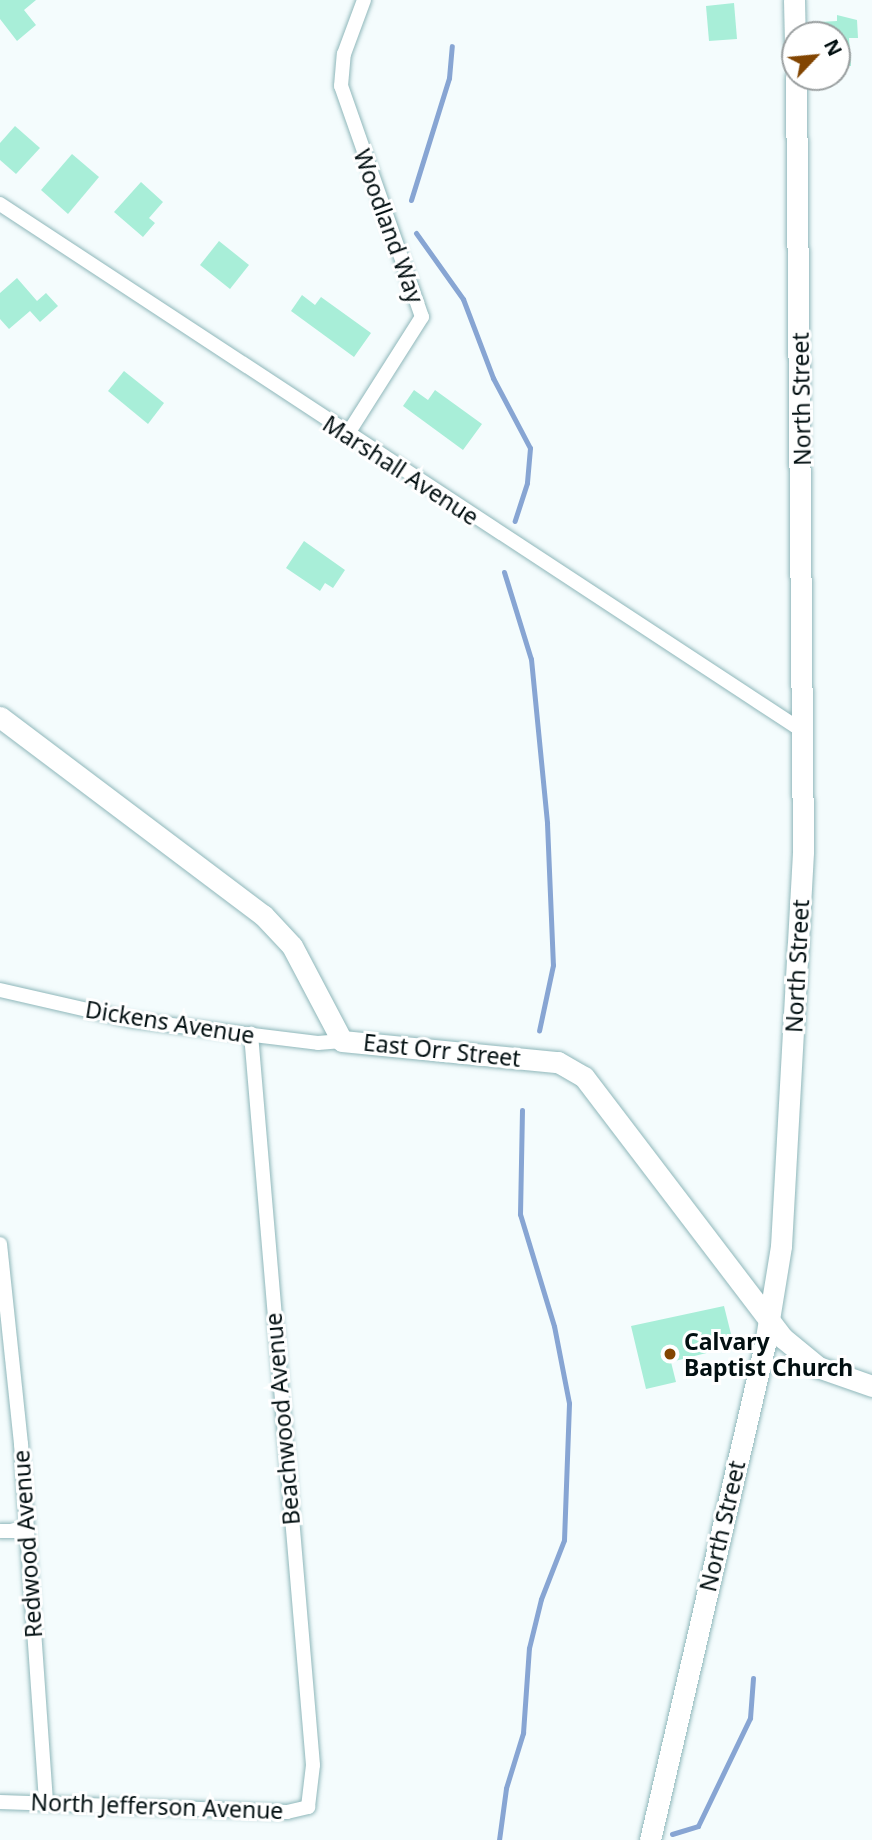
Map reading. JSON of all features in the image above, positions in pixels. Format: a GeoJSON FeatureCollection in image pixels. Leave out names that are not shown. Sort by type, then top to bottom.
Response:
{"type":"FeatureCollection","features":[{"type":"Feature","properties":{"kind":"street","name":"Woodland Way"},"geometry":{"type":"LineString","coordinates":[[347,435],[422,317],[341,86],[344,54],[364,0]]}},
{"type":"Feature","properties":{"kind":"street"},"geometry":{"type":"LineString","coordinates":[[794,0],[794,21]]}},
{"type":"Feature","properties":{"kind":"street","name":"North Street"},"geometry":{"type":"LineString","coordinates":[[650,1840],[768,1320],[781,1246],[803,852],[796,91]]}},
{"type":"Feature","properties":{"kind":"street","name":"Marshall Avenue"},"geometry":{"type":"LineString","coordinates":[[0,204],[347,435],[804,732]]}},
{"type":"Feature","properties":{"kind":"street","name":"East Orr Street"},"geometry":{"type":"LineString","coordinates":[[0,717],[263,915],[292,946],[342,1041],[558,1062],[584,1077],[768,1320],[799,1355],[818,1367],[872,1387]]}},
{"type":"Feature","properties":{"kind":"street","name":"Dickens Avenue"},"geometry":{"type":"LineString","coordinates":[[0,990],[131,1020],[318,1043],[342,1041]]}},
{"type":"Feature","properties":{"kind":"street","name":"Beachwood Avenue"},"geometry":{"type":"LineString","coordinates":[[251,1034],[313,1765],[310,1802]]}},
{"type":"Feature","properties":{"kind":"street","name":"Redwood Avenue"},"geometry":{"type":"LineString","coordinates":[[0,1244],[27,1531],[46,1802]]}},
{"type":"Feature","properties":{"kind":"street"},"geometry":{"type":"LineString","coordinates":[[0,1531],[27,1531]]}},
{"type":"Feature","properties":{"kind":"street","name":"North Jefferson Avenue"},"geometry":{"type":"LineString","coordinates":[[0,1802],[287,1812],[308,1807],[310,1802]]}},
{"type":"Feature","properties":{"kind":"building"},"geometry":{"type":"Polygon","coordinates":[[[0,0],[36,0],[24,10],[36,25],[17,41],[0,19],[0,0]]]}},
{"type":"Feature","properties":{"kind":"building"},"geometry":{"type":"Polygon","coordinates":[[[734,3],[737,39],[709,41],[706,6],[734,3]]]}},
{"type":"Feature","properties":{"kind":"building"},"geometry":{"type":"Polygon","coordinates":[[[837,15],[857,20],[858,38],[851,38],[851,21],[837,21],[837,15]]]}},
{"type":"Feature","properties":{"kind":"building"},"geometry":{"type":"Polygon","coordinates":[[[15,126],[40,148],[16,174],[0,160],[0,143],[15,126]]]}},
{"type":"Feature","properties":{"kind":"building"},"geometry":{"type":"Polygon","coordinates":[[[72,154],[99,177],[68,214],[41,190],[72,154]]]}},
{"type":"Feature","properties":{"kind":"building"},"geometry":{"type":"Polygon","coordinates":[[[141,182],[163,202],[149,218],[155,223],[143,237],[114,212],[141,182]]]}},
{"type":"Feature","properties":{"kind":"building"},"geometry":{"type":"Polygon","coordinates":[[[219,241],[249,265],[230,289],[200,265],[219,241]]]}},
{"type":"Feature","properties":{"kind":"building"},"geometry":{"type":"Polygon","coordinates":[[[17,278],[37,301],[46,293],[58,306],[40,322],[30,311],[9,329],[0,319],[0,293],[17,278]]]}},
{"type":"Feature","properties":{"kind":"building"},"geometry":{"type":"Polygon","coordinates":[[[302,295],[315,305],[321,297],[371,333],[354,357],[291,311],[302,295]]]}},
{"type":"Feature","properties":{"kind":"building"},"geometry":{"type":"Polygon","coordinates":[[[124,371],[164,403],[148,424],[108,391],[124,371]]]}},
{"type":"Feature","properties":{"kind":"building"},"geometry":{"type":"Polygon","coordinates":[[[414,390],[428,400],[435,390],[482,424],[463,450],[403,406],[414,390]]]}},
{"type":"Feature","properties":{"kind":"building"},"geometry":{"type":"Polygon","coordinates":[[[304,541],[345,570],[333,588],[325,583],[320,591],[286,568],[304,541]]]}},
{"type":"Feature","properties":{"kind":"building","name":"Calvary Baptist Church"},"geometry":{"type":"Polygon","coordinates":[[[724,1306],[734,1346],[671,1362],[676,1382],[646,1389],[631,1326],[724,1306]]]}},
{"type":"Feature","properties":{"kind":"waterway"},"geometry":{"type":"LineString","coordinates":[[411,200],[449,78],[452,46]]}},
{"type":"Feature","properties":{"kind":"waterway"},"geometry":{"type":"LineString","coordinates":[[416,233],[463,299],[493,378],[530,448],[527,483],[515,521]]}},
{"type":"Feature","properties":{"kind":"waterway"},"geometry":{"type":"LineString","coordinates":[[504,572],[531,659],[547,823],[553,965],[539,1031]]}},
{"type":"Feature","properties":{"kind":"waterway"},"geometry":{"type":"LineString","coordinates":[[499,1840],[506,1788],[523,1733],[529,1648],[541,1599],[564,1540],[569,1403],[554,1326],[520,1214],[522,1110]]}},
{"type":"Feature","properties":{"kind":"waterway"},"geometry":{"type":"LineString","coordinates":[[672,1834],[698,1826],[750,1718],[753,1678]]}},
{"type":"Feature","properties":{"kind":"place","name":"Calvary Baptist Church"},"geometry":{"type":"Point","coordinates":[670,1354]}}]}
